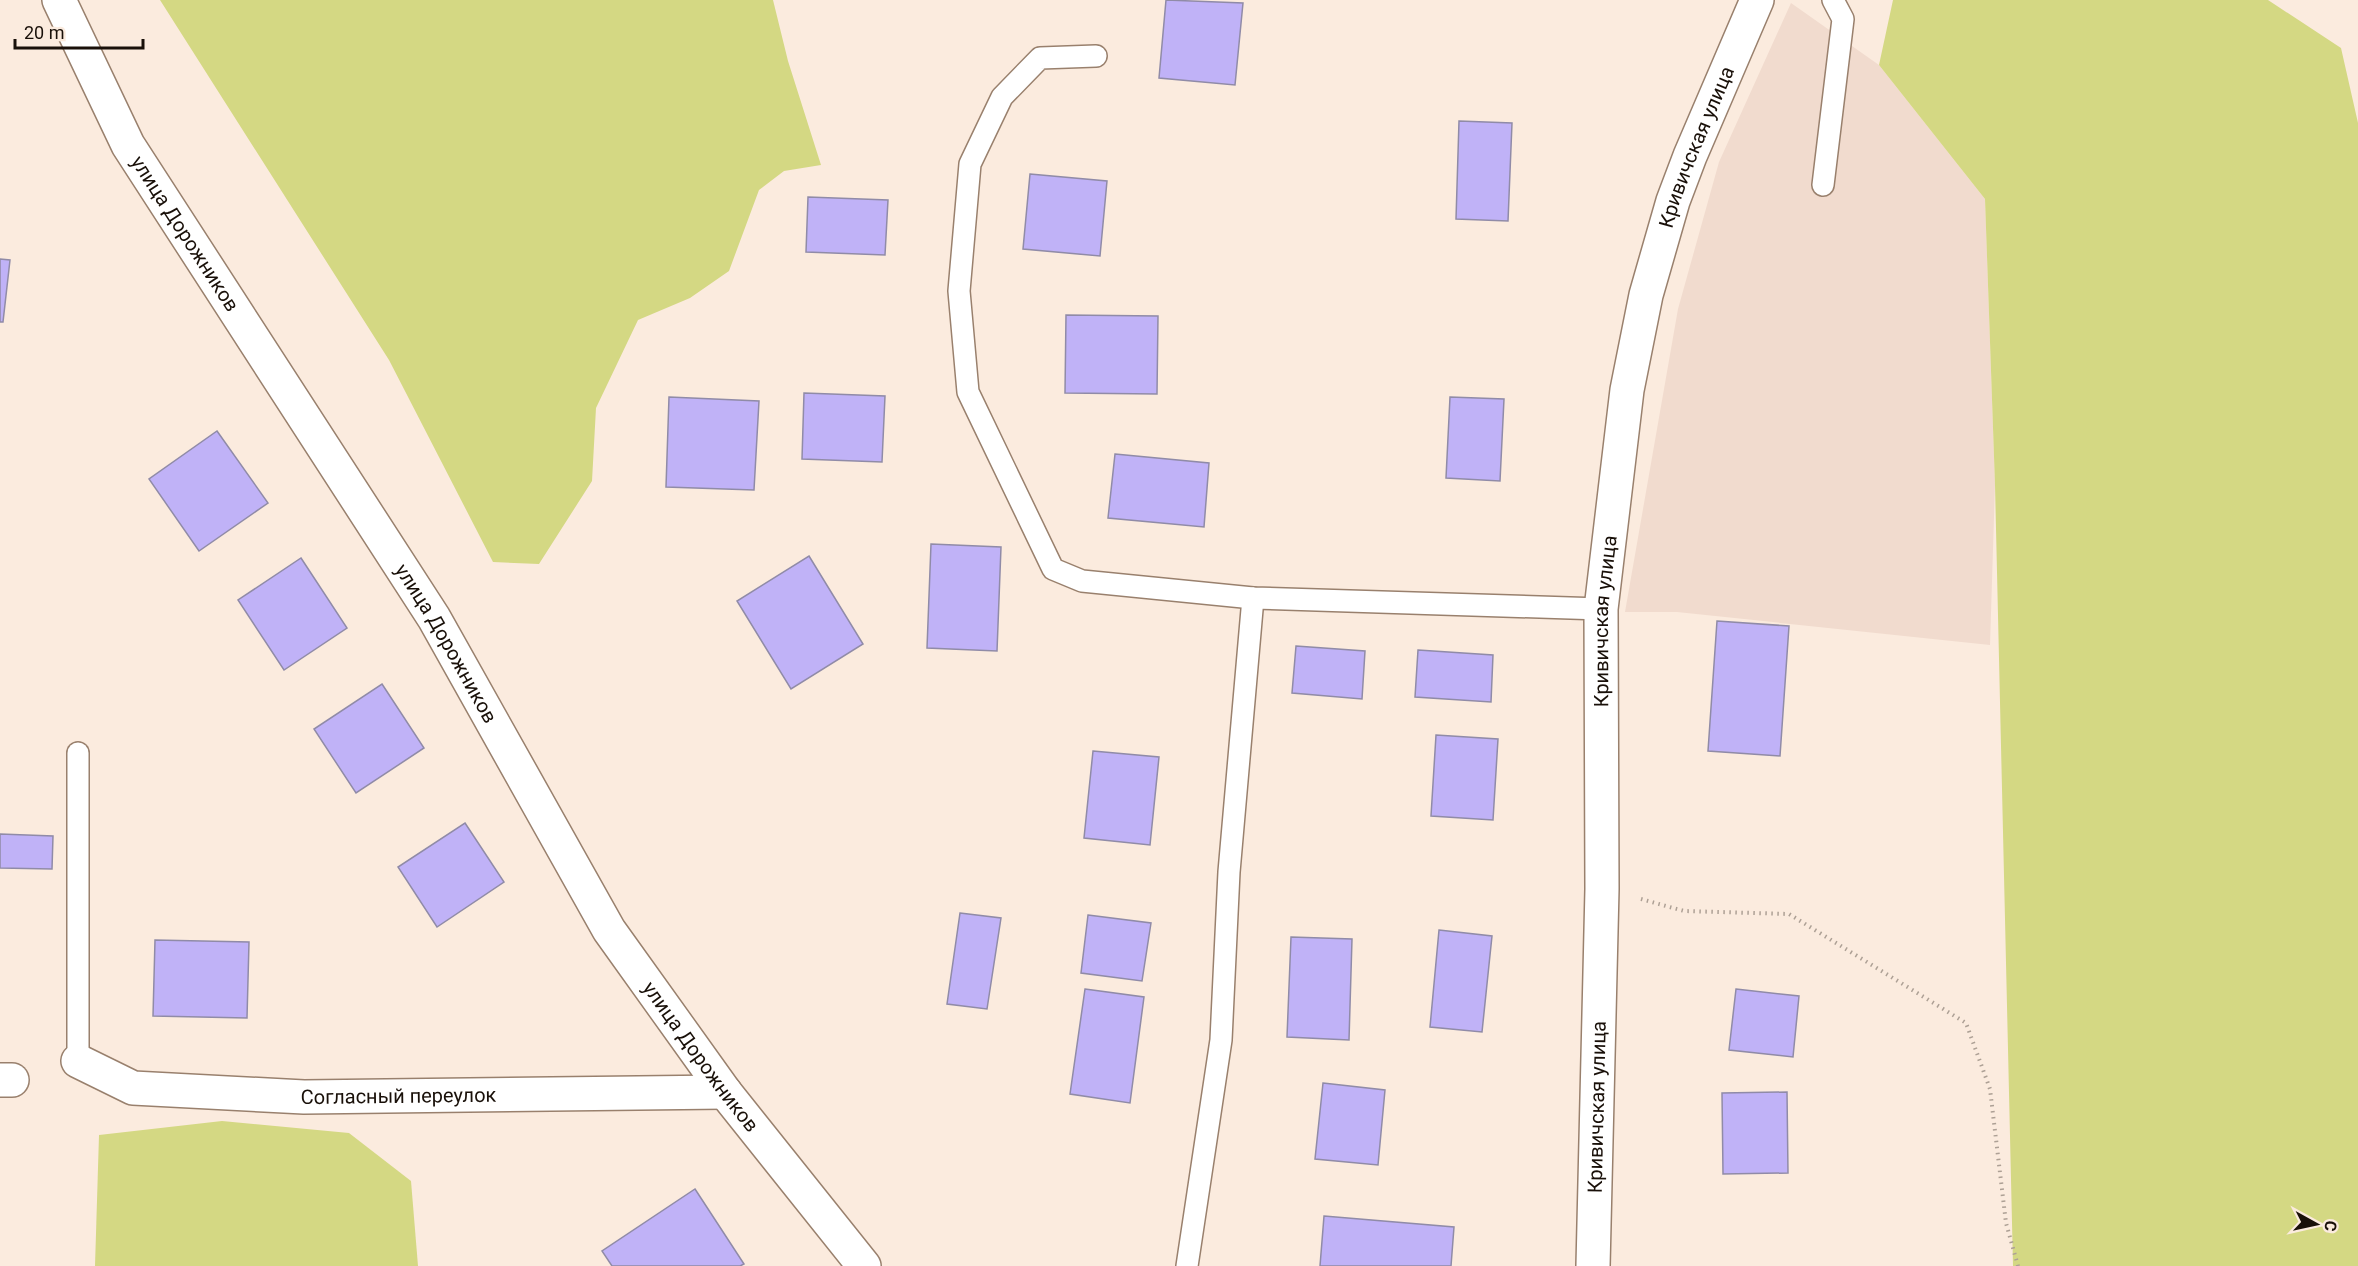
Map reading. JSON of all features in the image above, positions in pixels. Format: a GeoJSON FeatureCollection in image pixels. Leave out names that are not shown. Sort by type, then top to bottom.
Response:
{"type":"FeatureCollection","features":[{"type":"Feature","properties":{"kind":"street","name":"улица Дорожников"},"geometry":{"type":"LineString","coordinates":[[59,0],[128,145],[434,618],[609,930],[725,1092],[864,1266]]}},
{"type":"Feature","properties":{"kind":"street","name":"Кривичская улица"},"geometry":{"type":"LineString","coordinates":[[1593,1266],[1602,889],[1601,609],[1627,390],[1648,285],[1690,156],[1756,0]]}},
{"type":"Feature","properties":{"kind":"street","name":"Согласный переулок"},"geometry":{"type":"LineString","coordinates":[[78,1061],[133,1088],[304,1097],[725,1092]]}},
{"type":"Feature","properties":{"kind":"lane"},"geometry":{"type":"LineString","coordinates":[[1823,185],[1843,19],[1833,0]]}},
{"type":"Feature","properties":{"kind":"lane"},"geometry":{"type":"LineString","coordinates":[[1096,56],[1040,58],[1002,97],[970,164],[959,291],[968,392],[1053,569],[1082,582],[1253,598],[1601,609]]}},
{"type":"Feature","properties":{"kind":"lane"},"geometry":{"type":"LineString","coordinates":[[1187,1266],[1221,1040],[1229,872],[1253,598]]}},
{"type":"Feature","properties":{"kind":"lane"},"geometry":{"type":"LineString","coordinates":[[78,753],[78,1061]]}},
{"type":"Feature","properties":{"kind":"path"},"geometry":{"type":"LineString","coordinates":[[1602,889],[1684,911],[1789,914],[1966,1023],[1990,1089],[2006,1223],[2018,1266]]}},
{"type":"Feature","properties":{"kind":"shaded area"},"geometry":{"type":"Polygon","coordinates":[[[1791,3],[1879,65],[1985,199],[1995,485],[1990,645],[1677,612],[1625,612],[1678,309],[1719,162],[1791,3]]]}},
{"type":"Feature","properties":{"kind":"green space"},"geometry":{"type":"Polygon","coordinates":[[[160,0],[773,0],[788,61],[821,165],[784,171],[759,190],[729,271],[690,298],[638,320],[596,408],[592,481],[539,564],[493,562],[389,360],[160,0]]]}},
{"type":"Feature","properties":{"kind":"green space"},"geometry":{"type":"Polygon","coordinates":[[[1893,0],[2268,0],[2341,48],[2358,123],[2358,1266],[2013,1266],[1995,485],[1985,199],[1879,65],[1893,0]]]}},
{"type":"Feature","properties":{"kind":"green space"},"geometry":{"type":"Polygon","coordinates":[[[222,1121],[349,1133],[411,1181],[418,1266],[95,1266],[99,1135],[222,1121]]]}},
{"type":"Feature","properties":{"kind":"building"},"geometry":{"type":"Polygon","coordinates":[[[1166,0],[1243,3],[1235,85],[1159,78],[1166,0]]]}},
{"type":"Feature","properties":{"kind":"building"},"geometry":{"type":"Polygon","coordinates":[[[1459,121],[1512,123],[1508,221],[1456,219],[1459,121]]]}},
{"type":"Feature","properties":{"kind":"building"},"geometry":{"type":"Polygon","coordinates":[[[1030,174],[1107,181],[1100,256],[1023,249],[1030,174]]]}},
{"type":"Feature","properties":{"kind":"building"},"geometry":{"type":"Polygon","coordinates":[[[808,197],[888,200],[885,255],[806,252],[808,197]]]}},
{"type":"Feature","properties":{"kind":"building"},"geometry":{"type":"Polygon","coordinates":[[[0,259],[10,260],[3,322],[0,322],[0,259]]]}},
{"type":"Feature","properties":{"kind":"building"},"geometry":{"type":"Polygon","coordinates":[[[1066,315],[1158,316],[1157,394],[1065,393],[1066,315]]]}},
{"type":"Feature","properties":{"kind":"building"},"geometry":{"type":"Polygon","coordinates":[[[804,393],[885,396],[882,462],[802,459],[804,393]]]}},
{"type":"Feature","properties":{"kind":"building"},"geometry":{"type":"Polygon","coordinates":[[[669,397],[759,401],[754,490],[666,487],[669,397]]]}},
{"type":"Feature","properties":{"kind":"building"},"geometry":{"type":"Polygon","coordinates":[[[1450,397],[1504,399],[1500,481],[1446,478],[1450,397]]]}},
{"type":"Feature","properties":{"kind":"building"},"geometry":{"type":"Polygon","coordinates":[[[217,431],[268,503],[199,551],[149,479],[217,431]]]}},
{"type":"Feature","properties":{"kind":"building"},"geometry":{"type":"Polygon","coordinates":[[[1115,454],[1209,463],[1204,527],[1108,518],[1115,454]]]}},
{"type":"Feature","properties":{"kind":"building"},"geometry":{"type":"Polygon","coordinates":[[[931,544],[1001,547],[997,651],[927,648],[931,544]]]}},
{"type":"Feature","properties":{"kind":"building"},"geometry":{"type":"Polygon","coordinates":[[[809,556],[863,644],[791,689],[737,601],[809,556]]]}},
{"type":"Feature","properties":{"kind":"building"},"geometry":{"type":"Polygon","coordinates":[[[301,558],[347,628],[284,670],[238,600],[301,558]]]}},
{"type":"Feature","properties":{"kind":"building"},"geometry":{"type":"Polygon","coordinates":[[[1717,621],[1789,626],[1780,756],[1708,751],[1717,621]]]}},
{"type":"Feature","properties":{"kind":"building"},"geometry":{"type":"Polygon","coordinates":[[[1296,646],[1365,651],[1362,699],[1292,693],[1296,646]]]}},
{"type":"Feature","properties":{"kind":"building"},"geometry":{"type":"Polygon","coordinates":[[[1418,650],[1493,655],[1491,702],[1415,697],[1418,650]]]}},
{"type":"Feature","properties":{"kind":"building"},"geometry":{"type":"Polygon","coordinates":[[[382,684],[424,748],[356,793],[314,729],[382,684]]]}},
{"type":"Feature","properties":{"kind":"building"},"geometry":{"type":"Polygon","coordinates":[[[1436,735],[1498,739],[1493,820],[1431,816],[1436,735]]]}},
{"type":"Feature","properties":{"kind":"building"},"geometry":{"type":"Polygon","coordinates":[[[1093,751],[1159,757],[1150,845],[1084,838],[1093,751]]]}},
{"type":"Feature","properties":{"kind":"building"},"geometry":{"type":"Polygon","coordinates":[[[465,823],[504,882],[437,927],[398,867],[465,823]]]}},
{"type":"Feature","properties":{"kind":"building"},"geometry":{"type":"Polygon","coordinates":[[[0,834],[53,836],[52,869],[0,868],[0,834]]]}},
{"type":"Feature","properties":{"kind":"building"},"geometry":{"type":"Polygon","coordinates":[[[960,913],[1001,918],[987,1009],[947,1004],[960,913]]]}},
{"type":"Feature","properties":{"kind":"building"},"geometry":{"type":"Polygon","coordinates":[[[1088,915],[1151,923],[1142,981],[1081,973],[1088,915]]]}},
{"type":"Feature","properties":{"kind":"building"},"geometry":{"type":"Polygon","coordinates":[[[1439,930],[1492,936],[1482,1032],[1430,1027],[1439,930]]]}},
{"type":"Feature","properties":{"kind":"building"},"geometry":{"type":"Polygon","coordinates":[[[1291,937],[1352,939],[1349,1040],[1287,1037],[1291,937]]]}},
{"type":"Feature","properties":{"kind":"building"},"geometry":{"type":"Polygon","coordinates":[[[155,940],[249,942],[247,1018],[153,1016],[155,940]]]}},
{"type":"Feature","properties":{"kind":"building"},"geometry":{"type":"Polygon","coordinates":[[[1085,989],[1144,997],[1130,1103],[1070,1094],[1085,989]]]}},
{"type":"Feature","properties":{"kind":"building"},"geometry":{"type":"Polygon","coordinates":[[[1736,989],[1799,996],[1793,1057],[1729,1050],[1736,989]]]}},
{"type":"Feature","properties":{"kind":"building"},"geometry":{"type":"Polygon","coordinates":[[[1323,1083],[1385,1090],[1378,1165],[1315,1159],[1323,1083]]]}},
{"type":"Feature","properties":{"kind":"building"},"geometry":{"type":"Polygon","coordinates":[[[1787,1092],[1788,1173],[1723,1174],[1722,1093],[1787,1092]]]}},
{"type":"Feature","properties":{"kind":"building"},"geometry":{"type":"Polygon","coordinates":[[[695,1189],[744,1264],[740,1266],[612,1266],[602,1251],[695,1189]]]}},
{"type":"Feature","properties":{"kind":"building"},"geometry":{"type":"Polygon","coordinates":[[[1324,1216],[1454,1227],[1451,1266],[1320,1266],[1324,1216]]]}}]}
